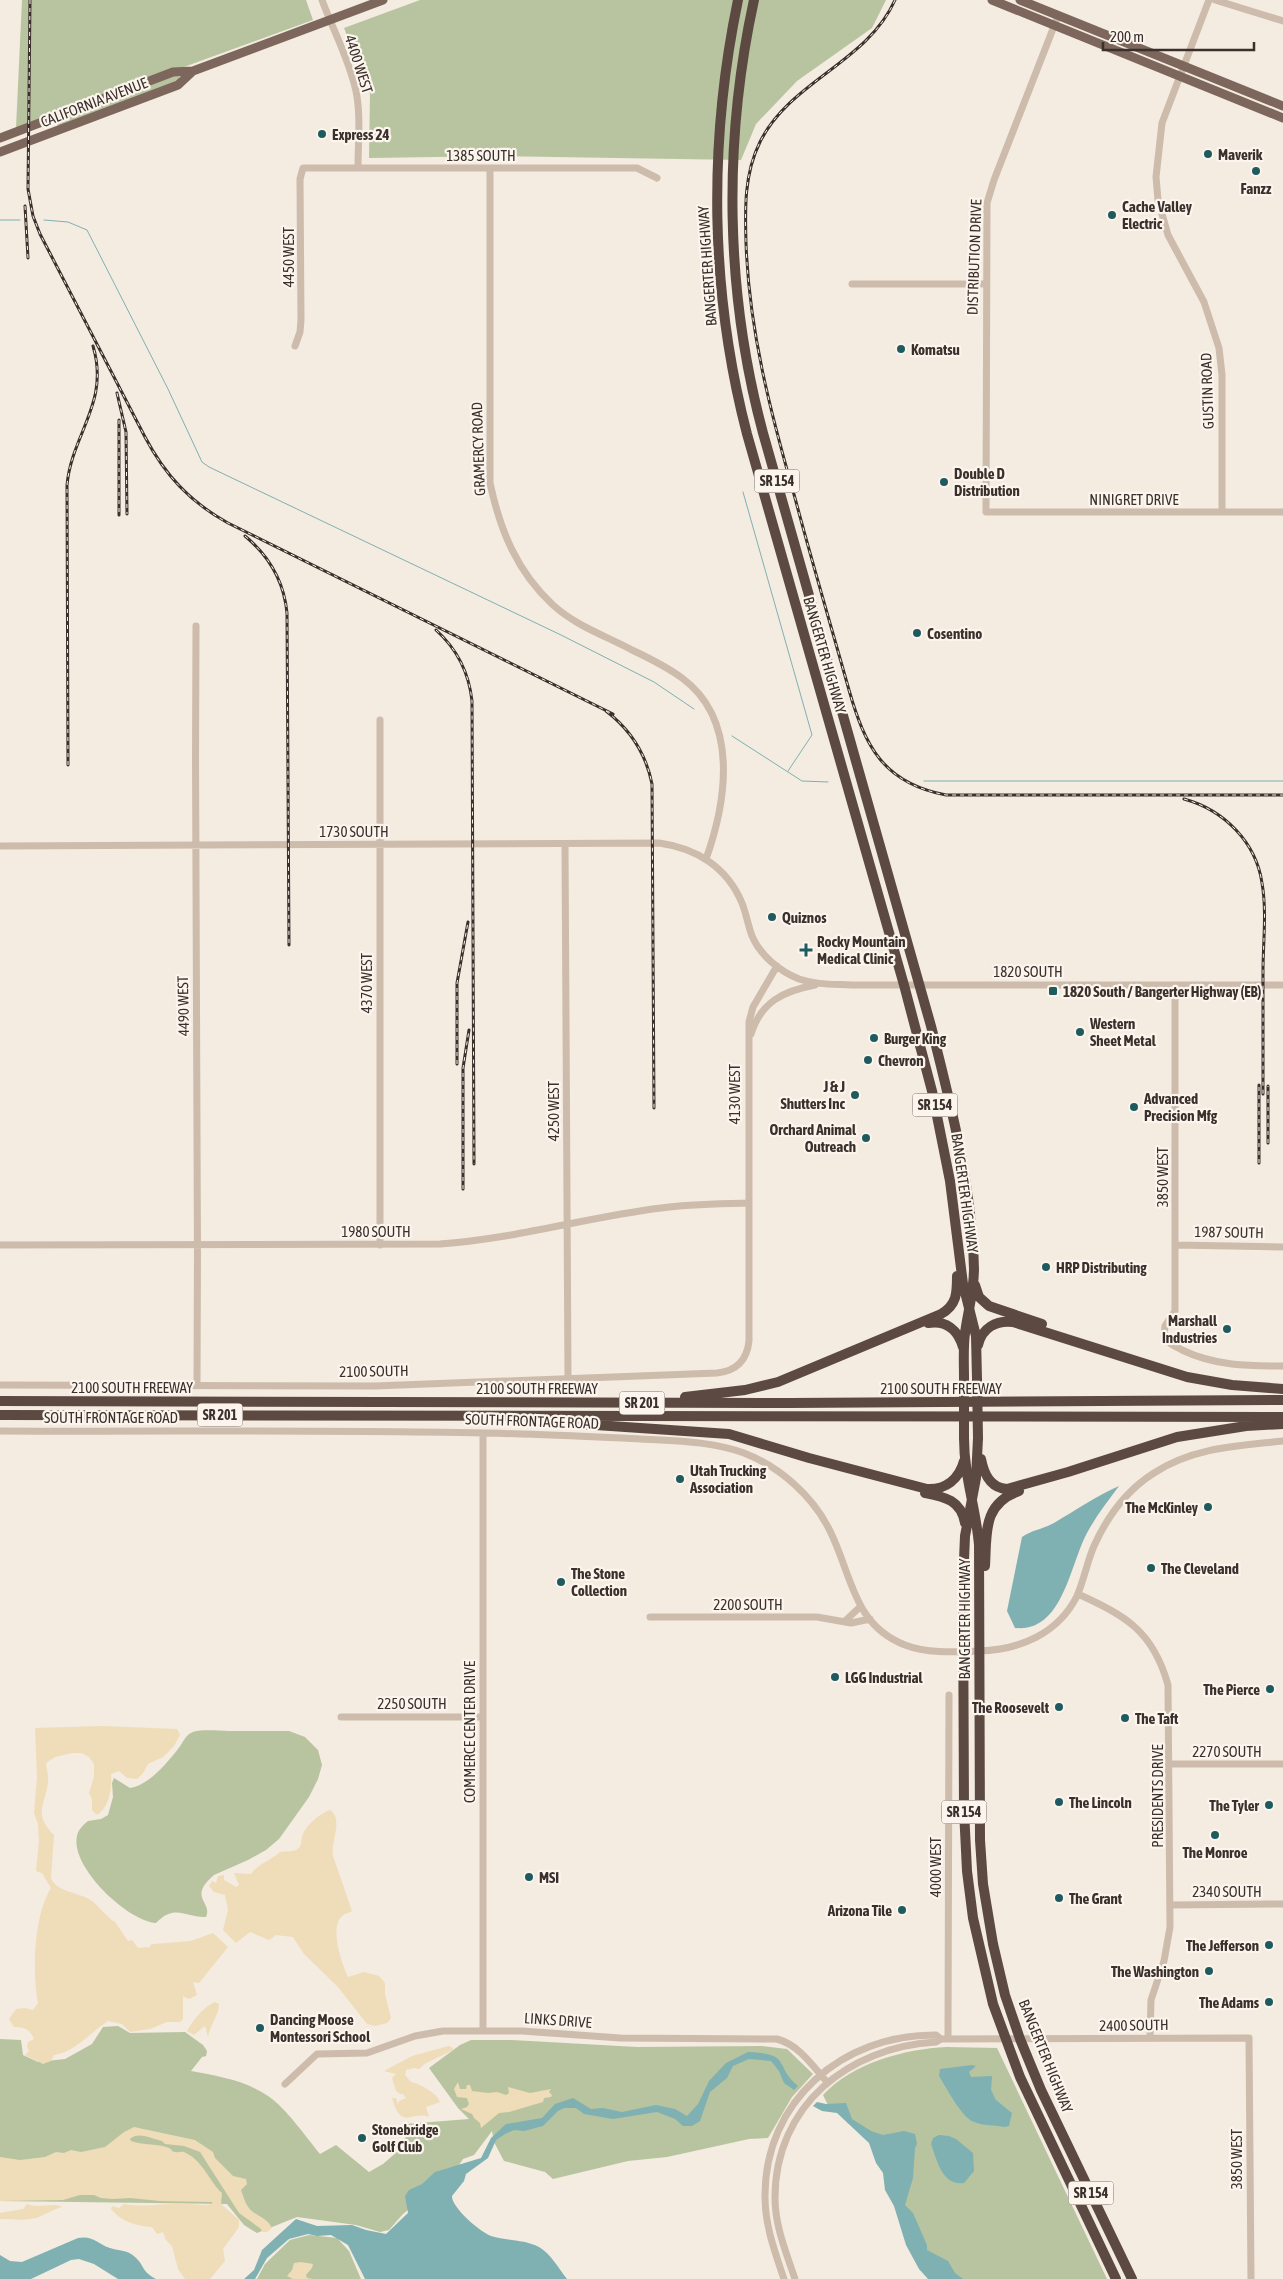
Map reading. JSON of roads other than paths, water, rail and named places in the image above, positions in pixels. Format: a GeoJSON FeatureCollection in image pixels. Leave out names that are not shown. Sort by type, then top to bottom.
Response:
{"type":"FeatureCollection","features":[{"type":"Feature","properties":{"kind":"highway","name":"BANGERTER HIGHWAY"},"geometry":{"type":"LineString","coordinates":[[738,0],[726,70],[718,153],[718,246],[728,344],[747,434],[904,985],[944,1147],[963,1284],[970,1310],[977,1351],[978,1438],[976,1478],[966,1527],[963,1651],[964,1810],[967,1872],[973,1918],[984,1971],[1020,2077],[1116,2279]]}},
{"type":"Feature","properties":{"kind":"highway","name":"BANGERTER HIGHWAY"},"geometry":{"type":"LineString","coordinates":[[754,0],[738,88],[733,162],[734,252],[739,313],[747,365],[763,433],[942,1069],[958,1143],[969,1215],[974,1279],[964,1350],[964,1460],[979,1545],[979,1790],[983,1884],[999,1970],[1020,2039],[1041,2090],[1132,2279]]}},
{"type":"Feature","properties":{"kind":"highway"},"geometry":{"type":"LineString","coordinates":[[888,1338],[941,1314],[951,1307],[956,1294],[958,1248]]}},
{"type":"Feature","properties":{"kind":"highway"},"geometry":{"type":"LineString","coordinates":[[974,1279],[978,1294],[990,1307],[1028,1318],[1084,1343]]}},
{"type":"Feature","properties":{"kind":"highway"},"geometry":{"type":"LineString","coordinates":[[515,1403],[665,1399],[745,1390],[778,1382],[928,1323],[938,1322],[955,1331],[964,1350]]}},
{"type":"Feature","properties":{"kind":"highway"},"geometry":{"type":"LineString","coordinates":[[977,1351],[984,1332],[992,1325],[1003,1322],[1016,1322],[1187,1377],[1232,1385],[1283,1389]]}},
{"type":"Feature","properties":{"kind":"highway","name":"2100 SOUTH FREEWAY"},"geometry":{"type":"LineString","coordinates":[[0,1401],[515,1403],[1172,1402],[1283,1400]]}},
{"type":"Feature","properties":{"kind":"highway","name":"2100 SOUTH FREEWAY"},"geometry":{"type":"LineString","coordinates":[[0,1415],[1283,1417]]}},
{"type":"Feature","properties":{"kind":"highway"},"geometry":{"type":"LineString","coordinates":[[537,1415],[581,1424],[729,1434],[921,1488],[934,1489],[945,1486],[960,1472],[964,1460]]}},
{"type":"Feature","properties":{"kind":"highway"},"geometry":{"type":"LineString","coordinates":[[978,1438],[984,1473],[990,1482],[998,1487],[1015,1488],[1184,1436],[1246,1426],[1283,1424]]}},
{"type":"Feature","properties":{"kind":"highway"},"geometry":{"type":"LineString","coordinates":[[838,1464],[951,1500],[962,1511],[966,1527]]}},
{"type":"Feature","properties":{"kind":"highway"},"geometry":{"type":"LineString","coordinates":[[980,1630],[988,1528],[991,1512],[998,1502],[1009,1494],[1058,1479],[1068,1472]]}},
{"type":"Feature","properties":{"kind":"main road","name":"CALIFORNIA AVENUE"},"geometry":{"type":"LineString","coordinates":[[0,138],[173,72],[193,71],[383,0]]}},
{"type":"Feature","properties":{"kind":"main road"},"geometry":{"type":"LineString","coordinates":[[992,0],[1283,118]]}},
{"type":"Feature","properties":{"kind":"main road"},"geometry":{"type":"LineString","coordinates":[[1020,0],[1283,106]]}},
{"type":"Feature","properties":{"kind":"main road","name":"CALIFORNIA AVENUE"},"geometry":{"type":"LineString","coordinates":[[0,152],[178,85],[193,71]]}},
{"type":"Feature","properties":{"kind":"street","name":"4400 WEST"},"geometry":{"type":"LineString","coordinates":[[322,0],[349,66],[356,92],[358,168]]}},
{"type":"Feature","properties":{"kind":"street","name":"GUSTIN ROAD"},"geometry":{"type":"LineString","coordinates":[[1208,0],[1178,76],[1159,137],[1157,186],[1168,235],[1204,302],[1219,348],[1222,375],[1222,512]]}},
{"type":"Feature","properties":{"kind":"street"},"geometry":{"type":"LineString","coordinates":[[1215,0],[1283,21]]}},
{"type":"Feature","properties":{"kind":"street","name":"DISTRIBUTION DRIVE"},"geometry":{"type":"LineString","coordinates":[[986,512],[986,216],[988,197],[1058,16]]}},
{"type":"Feature","properties":{"kind":"street","name":"1385 SOUTH"},"geometry":{"type":"LineString","coordinates":[[303,168],[637,168],[657,178]]}},
{"type":"Feature","properties":{"kind":"street","name":"4450 WEST"},"geometry":{"type":"LineString","coordinates":[[294,346],[300,332],[302,320],[300,179],[303,168]]}},
{"type":"Feature","properties":{"kind":"street","name":"GRAMERCY ROAD"},"geometry":{"type":"LineString","coordinates":[[490,168],[490,483],[503,533],[521,568],[555,606],[579,624],[681,677],[708,705],[715,718],[721,740],[723,775],[716,831],[706,859]]}},
{"type":"Feature","properties":{"kind":"street"},"geometry":{"type":"LineString","coordinates":[[852,284],[986,284]]}},
{"type":"Feature","properties":{"kind":"street","name":"NINIGRET DRIVE"},"geometry":{"type":"LineString","coordinates":[[986,512],[1283,512]]}},
{"type":"Feature","properties":{"kind":"street","name":"4490 WEST"},"geometry":{"type":"LineString","coordinates":[[196,626],[194,845],[198,1086],[197,1385]]}},
{"type":"Feature","properties":{"kind":"street","name":"4370 WEST"},"geometry":{"type":"LineString","coordinates":[[380,720],[380,1245]]}},
{"type":"Feature","properties":{"kind":"street","name":"1730 SOUTH"},"geometry":{"type":"LineString","coordinates":[[0,846],[659,843],[683,848],[706,859]]}},
{"type":"Feature","properties":{"kind":"street","name":"4250 WEST"},"geometry":{"type":"LineString","coordinates":[[565,844],[568,1379]]}},
{"type":"Feature","properties":{"kind":"street"},"geometry":{"type":"LineString","coordinates":[[706,859],[721,871],[735,888],[756,945],[777,966]]}},
{"type":"Feature","properties":{"kind":"street","name":"1820 SOUTH"},"geometry":{"type":"LineString","coordinates":[[777,966],[798,978],[820,984],[1283,985]]}},
{"type":"Feature","properties":{"kind":"street","name":"4130 WEST"},"geometry":{"type":"LineString","coordinates":[[744,1360],[749,1341],[749,1022],[753,1007],[777,966]]}},
{"type":"Feature","properties":{"kind":"street"},"geometry":{"type":"LineString","coordinates":[[748,1044],[761,1012],[775,998],[794,989],[820,984]]}},
{"type":"Feature","properties":{"kind":"street","name":"3850 WEST"},"geometry":{"type":"LineString","coordinates":[[1175,985],[1175,1310],[1165,1326],[1164,1336],[1170,1344],[1210,1361],[1239,1366],[1283,1366]]}},
{"type":"Feature","properties":{"kind":"street","name":"1980 SOUTH"},"geometry":{"type":"LineString","coordinates":[[0,1245],[380,1245],[473,1242],[663,1207],[748,1204]]}},
{"type":"Feature","properties":{"kind":"street","name":"1987 SOUTH"},"geometry":{"type":"LineString","coordinates":[[1175,1245],[1283,1247]]}},
{"type":"Feature","properties":{"kind":"street","name":"2100 SOUTH"},"geometry":{"type":"LineString","coordinates":[[0,1385],[375,1386],[718,1373],[733,1370],[744,1360]]}},
{"type":"Feature","properties":{"kind":"street","name":"SOUTH FRONTAGE ROAD"},"geometry":{"type":"LineString","coordinates":[[0,1431],[482,1433],[699,1443],[743,1453],[764,1463],[799,1489],[822,1516],[834,1540],[854,1597],[860,1607],[882,1632],[906,1646],[934,1651],[980,1651],[1011,1648],[1028,1643],[1053,1626],[1068,1611],[1078,1594],[1092,1550],[1102,1529],[1116,1508],[1133,1489],[1153,1473],[1196,1453],[1217,1448],[1283,1441]]}},
{"type":"Feature","properties":{"kind":"street","name":"COMMERCE CENTER DRIVE"},"geometry":{"type":"LineString","coordinates":[[482,1433],[483,2031]]}},
{"type":"Feature","properties":{"kind":"street","name":"PRESIDENTS DRIVE"},"geometry":{"type":"LineString","coordinates":[[1078,1594],[1113,1610],[1135,1626],[1146,1637],[1160,1659],[1168,1685],[1170,1699],[1170,1936],[1150,2000],[1150,2038]]}},
{"type":"Feature","properties":{"kind":"street"},"geometry":{"type":"LineString","coordinates":[[845,1622],[860,1607]]}},
{"type":"Feature","properties":{"kind":"street","name":"2200 SOUTH"},"geometry":{"type":"LineString","coordinates":[[650,1617],[817,1618],[852,1623],[870,1619]]}},
{"type":"Feature","properties":{"kind":"street","name":"4000 WEST"},"geometry":{"type":"LineString","coordinates":[[944,2039],[949,1695]]}},
{"type":"Feature","properties":{"kind":"street","name":"2250 SOUTH"},"geometry":{"type":"LineString","coordinates":[[341,1717],[483,1717]]}},
{"type":"Feature","properties":{"kind":"street","name":"2270 SOUTH"},"geometry":{"type":"LineString","coordinates":[[1170,1764],[1283,1764]]}},
{"type":"Feature","properties":{"kind":"street","name":"2340 SOUTH"},"geometry":{"type":"LineString","coordinates":[[1170,1905],[1283,1904]]}},
{"type":"Feature","properties":{"kind":"street","name":"LINKS DRIVE"},"geometry":{"type":"LineString","coordinates":[[285,2084],[317,2054],[367,2053],[436,2031],[529,2031],[620,2038],[776,2039],[798,2049],[827,2082]]}},
{"type":"Feature","properties":{"kind":"street"},"geometry":{"type":"LineString","coordinates":[[784,2279],[768,2226],[765,2197],[768,2168],[775,2140],[786,2116],[797,2100],[821,2075],[846,2057],[879,2042],[922,2035],[936,2035],[944,2039]]}},
{"type":"Feature","properties":{"kind":"street","name":"3850 WEST"},"geometry":{"type":"LineString","coordinates":[[1249,2038],[1250,2279]]}},
{"type":"Feature","properties":{"kind":"street","name":"2400 SOUTH"},"geometry":{"type":"LineString","coordinates":[[944,2039],[1249,2038]]}},
{"type":"Feature","properties":{"kind":"street"},"geometry":{"type":"LineString","coordinates":[[794,2279],[778,2225],[775,2198],[777,2176],[783,2149],[794,2123],[809,2101],[827,2082],[844,2070],[871,2056],[901,2047],[944,2039]]}},
{"type":"Feature","properties":{"kind":"water"},"geometry":{"type":"Polygon","coordinates":[[[1119,1486],[1087,1533],[1063,1594],[1054,1608],[1044,1620],[1031,1627],[1015,1628],[1007,1611],[1022,1537],[1054,1523],[1119,1486]]]}},
{"type":"Feature","properties":{"kind":"water"},"geometry":{"type":"Polygon","coordinates":[[[748,2052],[762,2053],[777,2058],[798,2086],[794,2090],[784,2083],[779,2071],[771,2061],[749,2059],[733,2066],[727,2078],[710,2092],[700,2121],[692,2126],[683,2126],[675,2119],[657,2112],[613,2119],[584,2114],[576,2108],[564,2108],[558,2111],[543,2126],[524,2131],[514,2130],[496,2140],[488,2158],[466,2174],[464,2181],[452,2196],[453,2201],[461,2212],[486,2234],[539,2247],[551,2258],[567,2279],[365,2279],[348,2245],[331,2235],[317,2236],[308,2234],[289,2239],[267,2258],[255,2279],[244,2279],[254,2270],[262,2250],[296,2219],[317,2226],[352,2225],[386,2234],[408,2213],[405,2196],[409,2190],[422,2184],[435,2172],[481,2158],[491,2138],[506,2124],[542,2118],[555,2104],[573,2098],[591,2109],[603,2108],[622,2112],[656,2105],[675,2109],[687,2116],[698,2104],[709,2081],[726,2063],[748,2052]]]}},
{"type":"Feature","properties":{"kind":"water"},"geometry":{"type":"Polygon","coordinates":[[[976,2066],[969,2072],[971,2077],[992,2076],[991,2090],[996,2100],[1012,2113],[1009,2126],[981,2124],[969,2119],[959,2109],[939,2076],[940,2069],[976,2066]]]}},
{"type":"Feature","properties":{"kind":"water"},"geometry":{"type":"Polygon","coordinates":[[[817,2102],[826,2104],[846,2103],[852,2119],[871,2131],[883,2135],[904,2131],[915,2134],[917,2144],[915,2148],[913,2178],[905,2205],[913,2213],[927,2245],[927,2250],[948,2261],[955,2273],[963,2279],[928,2279],[919,2269],[906,2245],[894,2206],[885,2190],[883,2173],[876,2163],[869,2143],[837,2113],[822,2111],[813,2106],[817,2102]]]}},
{"type":"Feature","properties":{"kind":"water"},"geometry":{"type":"Polygon","coordinates":[[[939,2135],[956,2139],[973,2153],[974,2171],[964,2183],[950,2180],[945,2176],[938,2164],[931,2144],[933,2138],[939,2135]]]}},
{"type":"Feature","properties":{"kind":"water"},"geometry":{"type":"Polygon","coordinates":[[[78,2238],[92,2239],[110,2248],[129,2253],[138,2260],[145,2271],[156,2279],[118,2279],[94,2264],[79,2259],[71,2260],[31,2279],[0,2279],[0,2255],[10,2261],[22,2262],[78,2238]]]}},
{"type":"Feature","properties":{"kind":"waterway"},"geometry":{"type":"LineString","coordinates":[[0,220],[20,220]]}},
{"type":"Feature","properties":{"kind":"waterway"},"geometry":{"type":"LineString","coordinates":[[44,220],[68,222],[87,230],[168,389],[202,462],[561,635],[654,682],[694,709]]}},
{"type":"Feature","properties":{"kind":"waterway"},"geometry":{"type":"LineString","coordinates":[[743,492],[812,735],[788,771]]}},
{"type":"Feature","properties":{"kind":"waterway"},"geometry":{"type":"LineString","coordinates":[[732,736],[802,781],[828,782]]}},
{"type":"Feature","properties":{"kind":"waterway"},"geometry":{"type":"LineString","coordinates":[[924,781],[1283,781]]}},
{"type":"Feature","properties":{"kind":"railway"},"geometry":{"type":"LineString","coordinates":[[30,0],[28,189],[33,216],[40,234],[145,437],[161,464],[190,497],[228,523],[613,714]]}},
{"type":"Feature","properties":{"kind":"railway"},"geometry":{"type":"LineString","coordinates":[[895,0],[882,22],[866,40],[848,57],[790,103],[773,121],[760,142],[751,166],[746,205],[748,276],[756,340],[770,404],[849,690],[855,710],[870,745],[892,771],[907,781],[924,789],[946,795],[1283,795]]}},
{"type":"Feature","properties":{"kind":"railway"},"geometry":{"type":"LineString","coordinates":[[25,206],[28,258]]}},
{"type":"Feature","properties":{"kind":"railway"},"geometry":{"type":"LineString","coordinates":[[68,765],[67,485],[70,466],[94,401],[97,384],[97,366],[93,346]]}},
{"type":"Feature","properties":{"kind":"railway"},"geometry":{"type":"LineString","coordinates":[[117,393],[126,432],[127,514]]}},
{"type":"Feature","properties":{"kind":"railway"},"geometry":{"type":"LineString","coordinates":[[119,420],[119,515]]}},
{"type":"Feature","properties":{"kind":"railway"},"geometry":{"type":"LineString","coordinates":[[245,536],[262,553],[274,571],[283,591],[287,613],[289,945]]}},
{"type":"Feature","properties":{"kind":"railway"},"geometry":{"type":"LineString","coordinates":[[436,630],[450,645],[461,662],[468,681],[472,701],[474,1164]]}},
{"type":"Feature","properties":{"kind":"railway"},"geometry":{"type":"LineString","coordinates":[[606,711],[623,726],[636,743],[646,763],[652,784],[654,1108]]}},
{"type":"Feature","properties":{"kind":"railway"},"geometry":{"type":"LineString","coordinates":[[1184,799],[1212,811],[1236,830],[1253,854],[1259,868],[1265,916],[1263,1094]]}},
{"type":"Feature","properties":{"kind":"railway"},"geometry":{"type":"LineString","coordinates":[[457,1064],[457,983],[468,922]]}},
{"type":"Feature","properties":{"kind":"railway"},"geometry":{"type":"LineString","coordinates":[[463,1189],[463,1068],[469,1030]]}},
{"type":"Feature","properties":{"kind":"railway"},"geometry":{"type":"LineString","coordinates":[[1259,1085],[1259,1163]]}},
{"type":"Feature","properties":{"kind":"railway"},"geometry":{"type":"LineString","coordinates":[[1268,1086],[1268,1143]]}},
{"type":"Feature","properties":{"kind":"place","name":"Express 24"},"geometry":{"type":"Point","coordinates":[322,134]}},
{"type":"Feature","properties":{"kind":"place","name":"Maverik"},"geometry":{"type":"Point","coordinates":[1208,154]}},
{"type":"Feature","properties":{"kind":"place","name":"Fanzz"},"geometry":{"type":"Point","coordinates":[1256,171]}},
{"type":"Feature","properties":{"kind":"place","name":"Cache Valley Electric"},"geometry":{"type":"Point","coordinates":[1112,215]}},
{"type":"Feature","properties":{"kind":"place","name":"Komatsu"},"geometry":{"type":"Point","coordinates":[901,349]}},
{"type":"Feature","properties":{"kind":"place","name":"Double D Distribution"},"geometry":{"type":"Point","coordinates":[944,482]}},
{"type":"Feature","properties":{"kind":"place","name":"Cosentino"},"geometry":{"type":"Point","coordinates":[917,633]}},
{"type":"Feature","properties":{"kind":"place","name":"Quiznos"},"geometry":{"type":"Point","coordinates":[772,917]}},
{"type":"Feature","properties":{"kind":"place","name":"Rocky Mountain Medical Clinic"},"geometry":{"type":"Point","coordinates":[806,950]}},
{"type":"Feature","properties":{"kind":"place","name":"1820 South / Bangerter Highway (EB)"},"geometry":{"type":"Point","coordinates":[1053,991]}},
{"type":"Feature","properties":{"kind":"place","name":"Western Sheet Metal"},"geometry":{"type":"Point","coordinates":[1080,1032]}},
{"type":"Feature","properties":{"kind":"place","name":"Burger King"},"geometry":{"type":"Point","coordinates":[874,1038]}},
{"type":"Feature","properties":{"kind":"place","name":"Chevron"},"geometry":{"type":"Point","coordinates":[868,1060]}},
{"type":"Feature","properties":{"kind":"place","name":"J & J Shutters Inc"},"geometry":{"type":"Point","coordinates":[855,1095]}},
{"type":"Feature","properties":{"kind":"place","name":"Advanced Precision Mfg"},"geometry":{"type":"Point","coordinates":[1134,1107]}},
{"type":"Feature","properties":{"kind":"place","name":"Orchard Animal Outreach"},"geometry":{"type":"Point","coordinates":[866,1138]}},
{"type":"Feature","properties":{"kind":"place","name":"HRP Distributing"},"geometry":{"type":"Point","coordinates":[1046,1267]}},
{"type":"Feature","properties":{"kind":"place","name":"Marshall Industries"},"geometry":{"type":"Point","coordinates":[1227,1329]}},
{"type":"Feature","properties":{"kind":"place","name":"Utah Trucking Association"},"geometry":{"type":"Point","coordinates":[680,1479]}},
{"type":"Feature","properties":{"kind":"place","name":"The McKinley"},"geometry":{"type":"Point","coordinates":[1208,1507]}},
{"type":"Feature","properties":{"kind":"place","name":"The Cleveland"},"geometry":{"type":"Point","coordinates":[1151,1568]}},
{"type":"Feature","properties":{"kind":"place","name":"The Stone Collection"},"geometry":{"type":"Point","coordinates":[561,1582]}},
{"type":"Feature","properties":{"kind":"place","name":"LGG Industrial"},"geometry":{"type":"Point","coordinates":[835,1677]}},
{"type":"Feature","properties":{"kind":"place","name":"The Pierce"},"geometry":{"type":"Point","coordinates":[1270,1689]}},
{"type":"Feature","properties":{"kind":"place","name":"The Roosevelt"},"geometry":{"type":"Point","coordinates":[1059,1707]}},
{"type":"Feature","properties":{"kind":"place","name":"The Taft"},"geometry":{"type":"Point","coordinates":[1125,1718]}},
{"type":"Feature","properties":{"kind":"place","name":"The Lincoln"},"geometry":{"type":"Point","coordinates":[1059,1802]}},
{"type":"Feature","properties":{"kind":"place","name":"The Tyler"},"geometry":{"type":"Point","coordinates":[1269,1805]}},
{"type":"Feature","properties":{"kind":"place","name":"The Monroe"},"geometry":{"type":"Point","coordinates":[1215,1835]}},
{"type":"Feature","properties":{"kind":"place","name":"MSI"},"geometry":{"type":"Point","coordinates":[529,1877]}},
{"type":"Feature","properties":{"kind":"place","name":"The Grant"},"geometry":{"type":"Point","coordinates":[1059,1898]}},
{"type":"Feature","properties":{"kind":"place","name":"Arizona Tile"},"geometry":{"type":"Point","coordinates":[902,1910]}},
{"type":"Feature","properties":{"kind":"place","name":"The Jefferson"},"geometry":{"type":"Point","coordinates":[1269,1945]}},
{"type":"Feature","properties":{"kind":"place","name":"The Washington"},"geometry":{"type":"Point","coordinates":[1209,1971]}},
{"type":"Feature","properties":{"kind":"place","name":"The Adams"},"geometry":{"type":"Point","coordinates":[1269,2002]}},
{"type":"Feature","properties":{"kind":"place","name":"Dancing Moose Montessori School"},"geometry":{"type":"Point","coordinates":[260,2028]}},
{"type":"Feature","properties":{"kind":"place","name":"Stonebridge Golf Club"},"geometry":{"type":"Point","coordinates":[362,2138]}}]}
